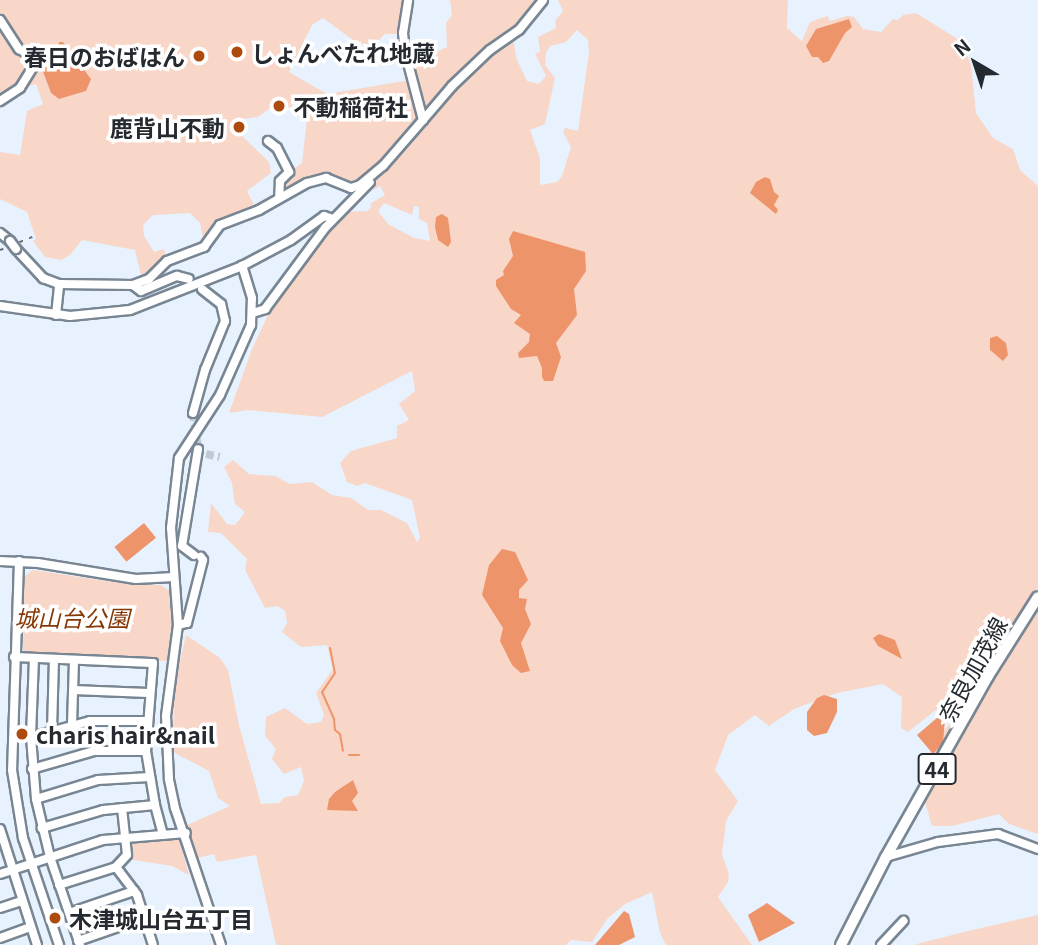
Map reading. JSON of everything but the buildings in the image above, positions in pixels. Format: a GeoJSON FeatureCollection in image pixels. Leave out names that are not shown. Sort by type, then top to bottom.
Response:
{"type":"FeatureCollection","features":[{"type":"Feature","properties":{"kind":"main road","name":"奈良加茂線"},"geometry":{"type":"LineString","coordinates":[[841,945],[886,857],[988,676],[1038,597]]}},
{"type":"Feature","properties":{"kind":"street"},"geometry":{"type":"LineString","coordinates":[[408,0],[403,24],[405,52],[423,120]]}},
{"type":"Feature","properties":{"kind":"street"},"geometry":{"type":"LineString","coordinates":[[253,313],[265,309],[293,268],[333,219],[452,86],[490,50],[520,30],[543,0]]}},
{"type":"Feature","properties":{"kind":"street"},"geometry":{"type":"LineString","coordinates":[[0,20],[19,49],[38,59],[20,88],[0,101]]}},
{"type":"Feature","properties":{"kind":"street"},"geometry":{"type":"LineString","coordinates":[[268,141],[277,148],[289,172],[281,181],[279,198]]}},
{"type":"Feature","properties":{"kind":"street"},"geometry":{"type":"LineString","coordinates":[[0,233],[43,278],[59,284],[133,285],[149,279],[167,261],[204,247],[220,225],[259,210],[317,179],[330,179],[351,188],[360,185],[383,166]]}},
{"type":"Feature","properties":{"kind":"street"},"geometry":{"type":"LineString","coordinates":[[348,204],[351,188]]}},
{"type":"Feature","properties":{"kind":"street"},"geometry":{"type":"LineString","coordinates":[[0,306],[56,315],[93,315],[130,310],[242,267],[280,247],[324,216],[333,219]]}},
{"type":"Feature","properties":{"kind":"street"},"geometry":{"type":"LineString","coordinates":[[221,945],[173,798],[166,745],[167,701],[178,625],[171,528],[179,458],[220,395],[248,334],[253,313],[251,292],[242,267]]}},
{"type":"Feature","properties":{"kind":"street"},"geometry":{"type":"LineString","coordinates":[[133,285],[141,291],[177,276],[189,279]]}},
{"type":"Feature","properties":{"kind":"street"},"geometry":{"type":"LineString","coordinates":[[56,315],[59,284]]}},
{"type":"Feature","properties":{"kind":"street"},"geometry":{"type":"LineString","coordinates":[[193,413],[205,370],[225,321],[221,304],[202,289]]}},
{"type":"Feature","properties":{"kind":"street"},"geometry":{"type":"LineString","coordinates":[[178,625],[187,623],[203,560],[182,547],[201,452]]}},
{"type":"Feature","properties":{"kind":"street"},"geometry":{"type":"LineString","coordinates":[[0,561],[19,561],[136,579],[174,577]]}},
{"type":"Feature","properties":{"kind":"street"},"geometry":{"type":"LineString","coordinates":[[19,561],[9,701],[12,771],[16,806],[31,863],[59,945]]}},
{"type":"Feature","properties":{"kind":"street"},"geometry":{"type":"LineString","coordinates":[[14,657],[153,663],[148,693],[146,751],[149,777],[163,835]]}},
{"type":"Feature","properties":{"kind":"street"},"geometry":{"type":"LineString","coordinates":[[34,658],[31,737],[36,799],[50,857],[79,943],[144,918]]}},
{"type":"Feature","properties":{"kind":"street"},"geometry":{"type":"LineString","coordinates":[[52,730],[54,660]]}},
{"type":"Feature","properties":{"kind":"street"},"geometry":{"type":"LineString","coordinates":[[72,724],[74,661]]}},
{"type":"Feature","properties":{"kind":"street"},"geometry":{"type":"LineString","coordinates":[[73,690],[148,693]]}},
{"type":"Feature","properties":{"kind":"street"},"geometry":{"type":"LineString","coordinates":[[31,737],[72,724],[146,721]]}},
{"type":"Feature","properties":{"kind":"street"},"geometry":{"type":"LineString","coordinates":[[32,769],[94,751],[146,751]]}},
{"type":"Feature","properties":{"kind":"street"},"geometry":{"type":"LineString","coordinates":[[36,799],[98,780],[149,777]]}},
{"type":"Feature","properties":{"kind":"street"},"geometry":{"type":"LineString","coordinates":[[42,828],[103,810],[155,806]]}},
{"type":"Feature","properties":{"kind":"street"},"geometry":{"type":"LineString","coordinates":[[59,885],[116,867],[127,855],[122,808]]}},
{"type":"Feature","properties":{"kind":"street"},"geometry":{"type":"LineString","coordinates":[[0,829],[2,843],[37,945]]}},
{"type":"Feature","properties":{"kind":"street"},"geometry":{"type":"LineString","coordinates":[[0,874],[103,840],[186,833]]}},
{"type":"Feature","properties":{"kind":"street"},"geometry":{"type":"LineString","coordinates":[[886,857],[938,842],[998,834],[1038,849]]}},
{"type":"Feature","properties":{"kind":"street"},"geometry":{"type":"LineString","coordinates":[[116,867],[134,891],[153,945]]}},
{"type":"Feature","properties":{"kind":"street"},"geometry":{"type":"LineString","coordinates":[[69,913],[134,891]]}},
{"type":"Feature","properties":{"kind":"street"},"geometry":{"type":"LineString","coordinates":[[0,908],[22,901]]}},
{"type":"Feature","properties":{"kind":"street"},"geometry":{"type":"LineString","coordinates":[[881,945],[903,921]]}},
{"type":"Feature","properties":{"kind":"street"},"geometry":{"type":"LineString","coordinates":[[0,938],[31,927]]}},
{"type":"Feature","properties":{"kind":"green space"},"geometry":{"type":"Polygon","coordinates":[[[0,0],[406,0],[400,34],[385,34],[374,45],[357,43],[323,18],[312,25],[289,72],[327,94],[410,80],[420,120],[381,165],[354,185],[334,178],[282,195],[281,178],[302,163],[309,102],[297,95],[291,108],[277,103],[258,117],[243,119],[236,124],[236,130],[269,162],[271,173],[247,191],[256,209],[216,225],[204,244],[200,223],[190,213],[153,215],[143,225],[144,236],[154,252],[163,249],[169,259],[142,279],[135,250],[82,240],[70,255],[61,260],[45,257],[33,241],[36,239],[27,212],[0,199],[0,152],[20,155],[27,111],[43,104],[36,84],[20,89],[40,58],[20,49],[0,17],[0,0]],[[60,47],[43,60],[42,69],[51,93],[59,99],[86,91],[82,65],[69,49],[60,47]]]}},
{"type":"Feature","properties":{"kind":"green space"},"geometry":{"type":"Polygon","coordinates":[[[450,0],[542,0],[512,36],[491,48],[425,117],[410,64],[447,47],[446,23],[452,15],[450,0]]]}},
{"type":"Feature","properties":{"kind":"green space"},"geometry":{"type":"Polygon","coordinates":[[[558,0],[788,0],[787,28],[802,41],[810,22],[828,16],[830,21],[847,16],[854,17],[863,29],[881,32],[893,19],[898,20],[903,15],[916,13],[964,43],[971,66],[976,113],[993,138],[1013,149],[1020,170],[1038,186],[1038,587],[1006,638],[1004,635],[999,642],[981,674],[908,732],[901,728],[902,697],[883,684],[837,693],[794,709],[769,726],[755,715],[728,735],[715,770],[738,801],[726,821],[722,855],[729,874],[728,882],[718,897],[752,945],[666,945],[660,933],[652,892],[625,904],[607,919],[592,942],[571,940],[566,945],[276,945],[256,855],[217,862],[214,854],[198,858],[187,825],[230,806],[218,798],[209,771],[173,752],[174,688],[186,635],[220,658],[228,670],[239,725],[261,804],[279,803],[285,797],[298,795],[304,781],[301,767],[284,774],[272,759],[276,749],[265,736],[266,717],[285,708],[307,724],[321,722],[324,715],[316,693],[333,669],[327,645],[301,647],[282,632],[287,623],[285,611],[277,606],[265,608],[245,570],[247,559],[221,533],[208,532],[211,503],[227,524],[235,525],[245,512],[235,504],[232,483],[224,467],[233,460],[249,474],[275,476],[290,484],[312,482],[332,495],[351,498],[368,510],[381,510],[407,523],[417,542],[420,538],[412,500],[365,483],[357,486],[347,482],[340,463],[351,451],[397,438],[397,426],[409,420],[399,404],[415,391],[412,371],[322,417],[248,410],[229,413],[252,349],[267,317],[343,212],[367,211],[372,206],[370,204],[385,195],[380,186],[373,190],[370,185],[442,100],[492,52],[513,38],[517,60],[527,81],[539,84],[546,76],[535,54],[540,52],[538,37],[556,28],[555,21],[563,11],[558,0]],[[577,30],[566,42],[550,46],[546,53],[545,65],[555,78],[545,124],[530,130],[540,158],[540,185],[557,182],[562,176],[571,147],[563,132],[565,128],[578,131],[589,52],[588,40],[577,30]],[[384,203],[378,211],[388,224],[414,238],[430,241],[427,223],[419,219],[419,207],[414,206],[412,215],[384,203]]]}},
{"type":"Feature","properties":{"kind":"green space"},"geometry":{"type":"Polygon","coordinates":[[[0,22],[19,50],[35,58],[19,88],[0,100],[0,22]]]}},
{"type":"Feature","properties":{"kind":"green space","name":"城山台公園"},"geometry":{"type":"Polygon","coordinates":[[[33,570],[119,583],[161,585],[171,592],[173,617],[168,661],[23,654],[24,577],[33,570]]]}},
{"type":"Feature","properties":{"kind":"green space"},"geometry":{"type":"Polygon","coordinates":[[[1038,607],[1038,834],[1009,824],[999,814],[952,826],[932,826],[918,778],[935,742],[1018,638],[1038,607]]]}},
{"type":"Feature","properties":{"kind":"green space"},"geometry":{"type":"Polygon","coordinates":[[[130,840],[179,840],[189,875],[172,866],[134,860],[129,857],[130,840]]]}},
{"type":"Feature","properties":{"kind":"green space"},"geometry":{"type":"Polygon","coordinates":[[[1038,915],[1038,945],[913,945],[968,931],[1038,915]]]}},
{"type":"Feature","properties":{"kind":"shaded area"},"geometry":{"type":"Polygon","coordinates":[[[849,19],[852,27],[845,33],[829,61],[823,63],[818,57],[812,57],[806,46],[816,29],[849,19]]]}},
{"type":"Feature","properties":{"kind":"shaded area"},"geometry":{"type":"Polygon","coordinates":[[[59,42],[63,42],[91,79],[86,91],[59,99],[51,93],[42,69],[44,54],[58,51],[59,42]]]}},
{"type":"Feature","properties":{"kind":"shaded area"},"geometry":{"type":"Polygon","coordinates":[[[765,177],[770,179],[774,192],[779,196],[774,205],[778,210],[776,214],[750,193],[756,182],[765,177]]]}},
{"type":"Feature","properties":{"kind":"shaded area"},"geometry":{"type":"Polygon","coordinates":[[[442,214],[448,218],[451,242],[448,247],[438,240],[435,227],[436,217],[442,214]]]}},
{"type":"Feature","properties":{"kind":"shaded area"},"geometry":{"type":"Polygon","coordinates":[[[513,231],[585,252],[586,271],[574,289],[577,315],[556,343],[561,357],[553,381],[544,381],[537,356],[519,358],[518,353],[529,342],[530,334],[514,323],[521,315],[511,309],[496,286],[496,280],[504,275],[503,271],[513,256],[509,239],[513,231]]]}},
{"type":"Feature","properties":{"kind":"shaded area"},"geometry":{"type":"Polygon","coordinates":[[[997,336],[1006,343],[1008,355],[1003,361],[990,350],[990,338],[997,336]]]}},
{"type":"Feature","properties":{"kind":"shaded area"},"geometry":{"type":"Polygon","coordinates":[[[144,523],[156,538],[126,562],[114,547],[144,523]]]}},
{"type":"Feature","properties":{"kind":"shaded area"},"geometry":{"type":"Polygon","coordinates":[[[502,549],[515,552],[528,580],[519,590],[519,598],[527,599],[525,609],[531,624],[521,643],[530,671],[521,673],[512,665],[500,641],[503,628],[482,595],[489,565],[502,549]]]}},
{"type":"Feature","properties":{"kind":"shaded area"},"geometry":{"type":"Polygon","coordinates":[[[879,634],[895,640],[902,659],[878,646],[873,638],[879,634]]]}},
{"type":"Feature","properties":{"kind":"shaded area"},"geometry":{"type":"Polygon","coordinates":[[[824,695],[837,699],[837,712],[827,733],[814,736],[807,730],[807,712],[817,698],[824,695]]]}},
{"type":"Feature","properties":{"kind":"shaded area"},"geometry":{"type":"Polygon","coordinates":[[[938,717],[945,719],[943,743],[933,754],[917,735],[938,717]]]}},
{"type":"Feature","properties":{"kind":"shaded area"},"geometry":{"type":"Polygon","coordinates":[[[353,780],[358,793],[352,801],[358,811],[327,810],[329,799],[335,792],[353,780]]]}},
{"type":"Feature","properties":{"kind":"shaded area"},"geometry":{"type":"Polygon","coordinates":[[[767,903],[795,923],[759,942],[748,915],[767,903]]]}},
{"type":"Feature","properties":{"kind":"shaded area"},"geometry":{"type":"Polygon","coordinates":[[[624,911],[629,914],[635,937],[619,945],[595,945],[624,911]]]}},
{"type":"Feature","properties":{"kind":"waterway"},"geometry":{"type":"LineString","coordinates":[[330,648],[335,673],[322,692],[334,719],[335,730],[340,734],[343,751]]}},
{"type":"Feature","properties":{"kind":"waterway"},"geometry":{"type":"LineString","coordinates":[[349,755],[359,755]]}},
{"type":"Feature","properties":{"kind":"tunnel"},"geometry":{"type":"LineString","coordinates":[[193,413],[198,449]]}},
{"type":"Feature","properties":{"kind":"tunnel"},"geometry":{"type":"LineString","coordinates":[[206,454],[220,457]]}},
{"type":"Feature","properties":{"kind":"railway"},"geometry":{"type":"LineString","coordinates":[[0,250],[32,237]]}},
{"type":"Feature","properties":{"kind":"place","name":"しょんべたれ地蔵"},"geometry":{"type":"Point","coordinates":[237,52]}},
{"type":"Feature","properties":{"kind":"place","name":"春日のおばはん"},"geometry":{"type":"Point","coordinates":[199,56]}},
{"type":"Feature","properties":{"kind":"place","name":"不動稲荷社"},"geometry":{"type":"Point","coordinates":[279,106]}},
{"type":"Feature","properties":{"kind":"place","name":"鹿背山不動"},"geometry":{"type":"Point","coordinates":[239,127]}},
{"type":"Feature","properties":{"kind":"place","name":"charis hair&nail"},"geometry":{"type":"Point","coordinates":[22,734]}},
{"type":"Feature","properties":{"kind":"place","name":"木津城山台五丁目"},"geometry":{"type":"Point","coordinates":[55,918]}}]}
